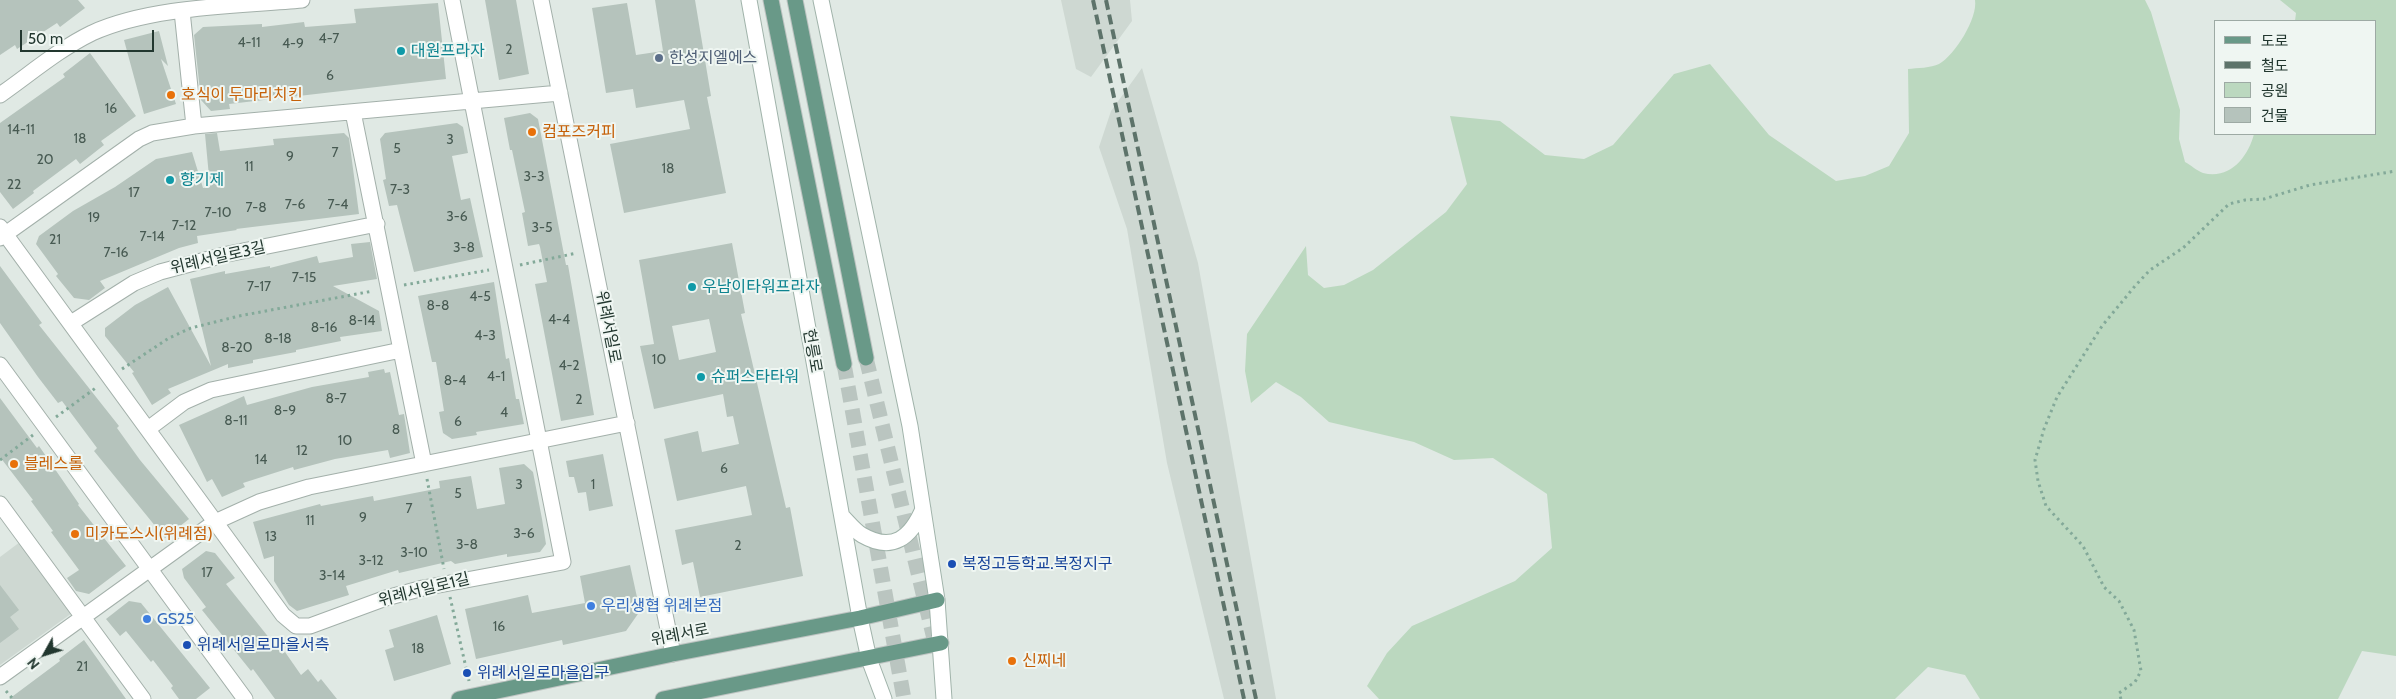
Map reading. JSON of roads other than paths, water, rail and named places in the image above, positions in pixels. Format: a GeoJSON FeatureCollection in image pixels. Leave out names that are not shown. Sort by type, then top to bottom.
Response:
{"type":"FeatureCollection","features":[{"type":"Feature","properties":{"kind":"main road"},"geometry":{"type":"LineString","coordinates":[[771,0],[844,364]]}},
{"type":"Feature","properties":{"kind":"main road"},"geometry":{"type":"LineString","coordinates":[[795,0],[866,358]]}},
{"type":"Feature","properties":{"kind":"main road","name":"위례서로"},"geometry":{"type":"LineString","coordinates":[[466,697],[860,618],[938,600]]}},
{"type":"Feature","properties":{"kind":"main road"},"geometry":{"type":"LineString","coordinates":[[663,699],[941,644]]}},
{"type":"Feature","properties":{"kind":"street"},"geometry":{"type":"LineString","coordinates":[[0,95],[58,53],[93,33],[145,17],[182,11],[302,0]]}},
{"type":"Feature","properties":{"kind":"street"},"geometry":{"type":"LineString","coordinates":[[452,0],[471,101]]}},
{"type":"Feature","properties":{"kind":"street","name":"위례서일로"},"geometry":{"type":"LineString","coordinates":[[541,0],[593,250],[673,654]]}},
{"type":"Feature","properties":{"kind":"street","name":"헌릉로"},"geometry":{"type":"LineString","coordinates":[[749,0],[860,618],[869,658],[884,699]]}},
{"type":"Feature","properties":{"kind":"street"},"geometry":{"type":"LineString","coordinates":[[821,0],[910,426],[938,600],[944,699]]}},
{"type":"Feature","properties":{"kind":"street"},"geometry":{"type":"LineString","coordinates":[[182,11],[194,126]]}},
{"type":"Feature","properties":{"kind":"street"},"geometry":{"type":"LineString","coordinates":[[72,323],[2,233],[139,139],[152,133],[194,126],[560,93]]}},
{"type":"Feature","properties":{"kind":"street","name":"위례서일로1길"},"geometry":{"type":"LineString","coordinates":[[72,323],[283,615],[296,626],[310,626],[386,598],[446,582],[563,562],[471,101]]}},
{"type":"Feature","properties":{"kind":"street"},"geometry":{"type":"LineString","coordinates":[[353,112],[424,464]]}},
{"type":"Feature","properties":{"kind":"street","name":"위례서일로3길"},"geometry":{"type":"LineString","coordinates":[[72,323],[134,283],[160,272],[228,254],[377,224]]}},
{"type":"Feature","properties":{"kind":"street"},"geometry":{"type":"LineString","coordinates":[[148,430],[184,402],[212,390],[401,350]]}},
{"type":"Feature","properties":{"kind":"street"},"geometry":{"type":"LineString","coordinates":[[0,365],[245,699]]}},
{"type":"Feature","properties":{"kind":"street"},"geometry":{"type":"LineString","coordinates":[[0,677],[215,522],[280,495],[627,423]]}},
{"type":"Feature","properties":{"kind":"street"},"geometry":{"type":"LineString","coordinates":[[0,504],[143,699]]}},
{"type":"Feature","properties":{"kind":"street"},"geometry":{"type":"LineString","coordinates":[[842,516],[862,535],[887,544],[898,542],[916,526],[923,509]]}},
{"type":"Feature","properties":{"kind":"tunnel"},"geometry":{"type":"LineString","coordinates":[[866,358],[936,647]]}},
{"type":"Feature","properties":{"kind":"tunnel"},"geometry":{"type":"LineString","coordinates":[[844,364],[904,699]]}},
{"type":"Feature","properties":{"kind":"railway"},"geometry":{"type":"LineString","coordinates":[[1093,0],[1244,699]]}},
{"type":"Feature","properties":{"kind":"railway"},"geometry":{"type":"LineString","coordinates":[[1106,0],[1256,699]]}},
{"type":"Feature","properties":{"kind":"place","name":"대원프라자"},"geometry":{"type":"Point","coordinates":[401,51]}},
{"type":"Feature","properties":{"kind":"place","name":"한성지엘에스"},"geometry":{"type":"Point","coordinates":[659,58]}},
{"type":"Feature","properties":{"kind":"place","name":"호식이 두마리치킨"},"geometry":{"type":"Point","coordinates":[171,95]}},
{"type":"Feature","properties":{"kind":"place","name":"컴포즈커피"},"geometry":{"type":"Point","coordinates":[532,132]}},
{"type":"Feature","properties":{"kind":"place","name":"향기제"},"geometry":{"type":"Point","coordinates":[170,180]}},
{"type":"Feature","properties":{"kind":"place","name":"우남이타워프라자"},"geometry":{"type":"Point","coordinates":[692,287]}},
{"type":"Feature","properties":{"kind":"place","name":"슈퍼스타타워"},"geometry":{"type":"Point","coordinates":[701,377]}},
{"type":"Feature","properties":{"kind":"place","name":"블레스롤"},"geometry":{"type":"Point","coordinates":[14,464]}},
{"type":"Feature","properties":{"kind":"place","name":"미카도스시(위례점)"},"geometry":{"type":"Point","coordinates":[75,534]}},
{"type":"Feature","properties":{"kind":"place","name":"복정고등학교.복정지구"},"geometry":{"type":"Point","coordinates":[952,564]}},
{"type":"Feature","properties":{"kind":"place","name":"우리생협 위례본점"},"geometry":{"type":"Point","coordinates":[591,606]}},
{"type":"Feature","properties":{"kind":"place","name":"GS25"},"geometry":{"type":"Point","coordinates":[147,619]}},
{"type":"Feature","properties":{"kind":"place","name":"위례서일로마을서측"},"geometry":{"type":"Point","coordinates":[187,645]}},
{"type":"Feature","properties":{"kind":"place","name":"신찌네"},"geometry":{"type":"Point","coordinates":[1012,661]}},
{"type":"Feature","properties":{"kind":"place","name":"위례서일로마을입구"},"geometry":{"type":"Point","coordinates":[467,673]}}]}
